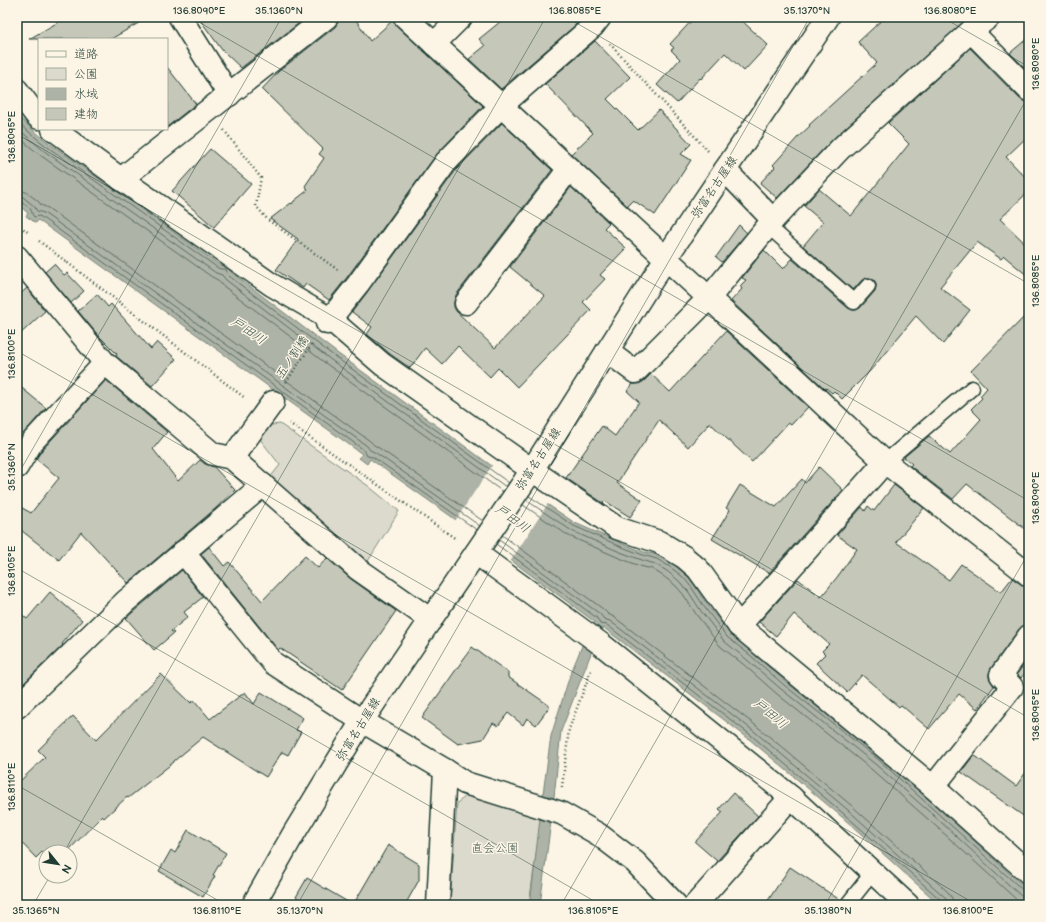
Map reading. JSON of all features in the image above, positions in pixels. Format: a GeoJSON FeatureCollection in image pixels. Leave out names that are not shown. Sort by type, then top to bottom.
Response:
{"type":"FeatureCollection","features":[{"type":"Feature","properties":{"kind":"street"},"geometry":{"type":"LineString","coordinates":[[180,17],[229,95]]}},
{"type":"Feature","properties":{"kind":"street"},"geometry":{"type":"LineString","coordinates":[[121,180],[327,17]]}},
{"type":"Feature","properties":{"kind":"street"},"geometry":{"type":"LineString","coordinates":[[405,17],[885,462],[1029,575]]}},
{"type":"Feature","properties":{"kind":"street"},"geometry":{"type":"LineString","coordinates":[[434,44],[461,17]]}},
{"type":"Feature","properties":{"kind":"street","name":"弥富名古屋線"},"geometry":{"type":"LineString","coordinates":[[254,905],[294,833],[362,721],[530,473],[666,258],[828,17]]}},
{"type":"Feature","properties":{"kind":"street"},"geometry":{"type":"LineString","coordinates":[[607,351],[635,372],[709,298],[770,223],[841,148],[971,31],[989,17]]}},
{"type":"Feature","properties":{"kind":"street"},"geometry":{"type":"LineString","coordinates":[[329,321],[358,284],[446,162],[501,106],[597,21]]}},
{"type":"Feature","properties":{"kind":"street"},"geometry":{"type":"LineString","coordinates":[[971,31],[1029,90]]}},
{"type":"Feature","properties":{"kind":"street"},"geometry":{"type":"LineString","coordinates":[[17,90],[38,117]]}},
{"type":"Feature","properties":{"kind":"street"},"geometry":{"type":"LineString","coordinates":[[55,130],[121,180],[272,285],[329,321],[382,364],[530,473],[617,528],[659,542],[684,557],[698,569],[739,626],[933,787],[1029,873]]}},
{"type":"Feature","properties":{"kind":"street"},"geometry":{"type":"LineString","coordinates":[[466,303],[569,169]]}},
{"type":"Feature","properties":{"kind":"street"},"geometry":{"type":"LineString","coordinates":[[725,170],[770,223]]}},
{"type":"Feature","properties":{"kind":"street"},"geometry":{"type":"LineString","coordinates":[[17,257],[105,363],[213,454],[232,458],[358,569],[431,620]]}},
{"type":"Feature","properties":{"kind":"street"},"geometry":{"type":"LineString","coordinates":[[17,467],[32,442],[105,363]]}},
{"type":"Feature","properties":{"kind":"street"},"geometry":{"type":"LineString","coordinates":[[232,458],[271,405]]}},
{"type":"Feature","properties":{"kind":"street"},"geometry":{"type":"LineString","coordinates":[[739,626],[885,462]]}},
{"type":"Feature","properties":{"kind":"street"},"geometry":{"type":"LineString","coordinates":[[17,708],[126,601],[263,485]]}},
{"type":"Feature","properties":{"kind":"street"},"geometry":{"type":"LineString","coordinates":[[477,551],[595,639],[791,797],[908,905]]}},
{"type":"Feature","properties":{"kind":"street"},"geometry":{"type":"LineString","coordinates":[[184,552],[273,663],[362,721],[466,783],[552,811],[598,834],[635,862],[676,905]]}},
{"type":"Feature","properties":{"kind":"street"},"geometry":{"type":"LineString","coordinates":[[933,787],[1012,687],[1001,675],[1029,636]]}},
{"type":"Feature","properties":{"kind":"street"},"geometry":{"type":"LineString","coordinates":[[438,905],[445,770]]}},
{"type":"Feature","properties":{"kind":"street"},"geometry":{"type":"LineString","coordinates":[[695,905],[791,797]]}},
{"type":"Feature","properties":{"kind":"lane"},"geometry":{"type":"LineString","coordinates":[[770,223],[854,302],[868,286]]}},
{"type":"Feature","properties":{"kind":"lane"},"geometry":{"type":"LineString","coordinates":[[885,462],[972,388]]}},
{"type":"Feature","properties":{"kind":"lane"},"geometry":{"type":"LineString","coordinates":[[847,905],[873,872]]}},
{"type":"Feature","properties":{"kind":"path"},"geometry":{"type":"LineString","coordinates":[[597,21],[725,170]]}},
{"type":"Feature","properties":{"kind":"path"},"geometry":{"type":"LineString","coordinates":[[209,110],[261,178],[256,206],[268,220],[358,284]]}},
{"type":"Feature","properties":{"kind":"path"},"geometry":{"type":"LineString","coordinates":[[17,224],[29,234]]}},
{"type":"Feature","properties":{"kind":"path"},"geometry":{"type":"LineString","coordinates":[[36,238],[259,409],[271,405],[477,551]]}},
{"type":"Feature","properties":{"kind":"path","name":"五ノ割橋"},"geometry":{"type":"LineString","coordinates":[[271,405],[329,321]]}},
{"type":"Feature","properties":{"kind":"path"},"geometry":{"type":"LineString","coordinates":[[552,811],[562,786],[569,729],[595,639]]}},
{"type":"Feature","properties":{"kind":"green space"},"geometry":{"type":"Polygon","coordinates":[[[280,424],[367,485],[399,511],[365,566],[269,479],[280,465],[256,434],[263,426],[280,424]]]}},
{"type":"Feature","properties":{"kind":"green space","name":"直会公園"},"geometry":{"type":"Polygon","coordinates":[[[470,793],[541,818],[529,905],[450,905],[457,803],[470,793]]]}},
{"type":"Feature","properties":{"kind":"water","name":"戸田川"},"geometry":{"type":"Polygon","coordinates":[[[17,115],[49,143],[221,266],[224,262],[234,268],[231,272],[337,353],[507,477],[575,523],[623,544],[644,552],[658,555],[672,563],[686,574],[730,634],[786,682],[881,757],[948,817],[1029,891],[1029,905],[940,905],[842,817],[749,739],[604,628],[593,648],[561,731],[540,905],[530,905],[551,736],[570,675],[584,641],[595,622],[370,459],[367,464],[359,458],[362,454],[38,220],[36,223],[26,216],[28,213],[17,204],[17,115]]]}},
{"type":"Feature","properties":{"kind":"pier"},"geometry":{"type":"Polygon","coordinates":[[[493,464],[549,502],[510,562],[455,521],[493,464]]]}},
{"type":"Feature","properties":{"kind":"building"},"geometry":{"type":"Polygon","coordinates":[[[67,17],[149,17],[113,38],[29,39],[67,17]]]}},
{"type":"Feature","properties":{"kind":"building"},"geometry":{"type":"Polygon","coordinates":[[[198,17],[307,17],[241,68],[222,50],[198,17]]]}},
{"type":"Feature","properties":{"kind":"building"},"geometry":{"type":"Polygon","coordinates":[[[339,17],[354,17],[370,41],[393,20],[397,26],[483,106],[436,155],[329,300],[306,284],[303,288],[276,270],[298,239],[270,219],[291,203],[292,204],[308,190],[305,186],[324,158],[319,154],[323,149],[262,89],[279,71],[335,27],[339,17]]]}},
{"type":"Feature","properties":{"kind":"building"},"geometry":{"type":"Polygon","coordinates":[[[506,17],[572,17],[578,23],[501,89],[469,59],[485,46],[479,39],[506,17]]]}},
{"type":"Feature","properties":{"kind":"building"},"geometry":{"type":"Polygon","coordinates":[[[695,17],[738,17],[768,45],[744,71],[725,53],[677,103],[657,85],[680,59],[671,50],[674,48],[670,44],[695,17]]]}},
{"type":"Feature","properties":{"kind":"building"},"geometry":{"type":"Polygon","coordinates":[[[885,17],[969,17],[833,139],[777,198],[760,183],[775,167],[773,165],[810,126],[809,125],[877,63],[858,42],[885,17]]]}},
{"type":"Feature","properties":{"kind":"building"},"geometry":{"type":"Polygon","coordinates":[[[1029,37],[1029,72],[1010,53],[1029,37]]]}},
{"type":"Feature","properties":{"kind":"building"},"geometry":{"type":"Polygon","coordinates":[[[595,41],[630,77],[607,99],[638,130],[659,110],[691,144],[681,154],[691,160],[655,215],[633,200],[627,206],[571,154],[593,133],[545,84],[595,41]]]}},
{"type":"Feature","properties":{"kind":"building"},"geometry":{"type":"Polygon","coordinates":[[[970,48],[1020,99],[1025,102],[1029,102],[1029,135],[1006,157],[1029,181],[1029,191],[1000,219],[1029,247],[1029,277],[1004,256],[1001,259],[977,242],[940,287],[970,310],[943,344],[916,316],[870,371],[842,399],[834,391],[832,393],[826,388],[825,389],[731,301],[742,289],[740,286],[746,280],[742,278],[764,250],[783,269],[792,259],[848,308],[856,310],[860,308],[875,291],[876,283],[870,278],[866,278],[862,280],[853,290],[803,246],[823,222],[804,206],[819,189],[851,216],[909,144],[888,123],[970,48]]]}},
{"type":"Feature","properties":{"kind":"building"},"geometry":{"type":"Polygon","coordinates":[[[168,68],[196,104],[168,126],[168,68]]]}},
{"type":"Feature","properties":{"kind":"building"},"geometry":{"type":"Polygon","coordinates":[[[502,123],[552,170],[456,295],[454,307],[456,311],[495,348],[545,296],[510,267],[571,187],[609,223],[604,228],[626,248],[600,275],[605,279],[583,302],[591,310],[517,387],[498,368],[490,377],[458,346],[442,364],[425,348],[410,368],[390,354],[367,334],[372,327],[352,312],[456,170],[502,123]]]}},
{"type":"Feature","properties":{"kind":"building"},"geometry":{"type":"Polygon","coordinates":[[[210,149],[251,184],[214,227],[172,191],[210,149]]]}},
{"type":"Feature","properties":{"kind":"building"},"geometry":{"type":"Polygon","coordinates":[[[739,225],[747,233],[722,262],[716,257],[739,225]]]}},
{"type":"Feature","properties":{"kind":"building"},"geometry":{"type":"Polygon","coordinates":[[[54,264],[64,275],[67,273],[84,291],[71,303],[45,272],[54,264]]]}},
{"type":"Feature","properties":{"kind":"building"},"geometry":{"type":"Polygon","coordinates":[[[27,288],[45,311],[17,337],[17,297],[27,288]]]}},
{"type":"Feature","properties":{"kind":"building"},"geometry":{"type":"Polygon","coordinates":[[[97,294],[108,307],[111,304],[151,349],[157,342],[176,359],[152,386],[116,356],[117,354],[97,334],[78,311],[97,294]]]}},
{"type":"Feature","properties":{"kind":"building"},"geometry":{"type":"Polygon","coordinates":[[[1029,312],[1029,532],[967,484],[953,499],[910,466],[912,464],[904,457],[929,436],[950,454],[981,419],[971,409],[982,398],[980,396],[987,388],[971,371],[1029,312]]]}},
{"type":"Feature","properties":{"kind":"building"},"geometry":{"type":"Polygon","coordinates":[[[726,331],[808,407],[791,425],[788,423],[752,462],[710,423],[688,447],[659,420],[617,483],[642,500],[630,517],[605,501],[603,503],[566,478],[602,426],[615,436],[639,402],[627,391],[633,384],[639,384],[651,374],[670,392],[726,331]]]}},
{"type":"Feature","properties":{"kind":"building"},"geometry":{"type":"Polygon","coordinates":[[[106,380],[167,432],[153,449],[178,481],[200,460],[205,464],[214,467],[235,490],[215,509],[128,583],[81,532],[59,560],[17,527],[17,505],[31,513],[59,478],[36,459],[42,450],[106,380]]]}},
{"type":"Feature","properties":{"kind":"building"},"geometry":{"type":"Polygon","coordinates":[[[17,384],[46,408],[17,443],[17,384]]]}},
{"type":"Feature","properties":{"kind":"building"},"geometry":{"type":"Polygon","coordinates":[[[819,467],[843,490],[769,573],[712,539],[730,510],[726,508],[740,485],[776,507],[802,479],[805,483],[819,467]]]}},
{"type":"Feature","properties":{"kind":"building"},"geometry":{"type":"Polygon","coordinates":[[[894,485],[924,508],[896,542],[949,580],[961,564],[1001,592],[1012,578],[1022,585],[1029,587],[1029,624],[1024,625],[1019,629],[991,668],[989,678],[994,686],[977,709],[959,694],[929,729],[901,705],[899,707],[862,675],[847,692],[816,663],[825,654],[822,651],[829,644],[794,614],[776,636],[759,622],[798,579],[821,597],[857,549],[837,535],[862,507],[865,511],[868,506],[874,511],[894,485]]]}},
{"type":"Feature","properties":{"kind":"building"},"geometry":{"type":"Polygon","coordinates":[[[209,547],[224,566],[229,562],[262,601],[305,556],[318,568],[327,558],[351,579],[396,611],[342,690],[280,648],[278,650],[201,554],[209,547]]]}},
{"type":"Feature","properties":{"kind":"building"},"geometry":{"type":"Polygon","coordinates":[[[182,570],[203,597],[184,612],[188,617],[171,631],[174,633],[154,650],[126,618],[182,570]]]}},
{"type":"Feature","properties":{"kind":"building"},"geometry":{"type":"Polygon","coordinates":[[[50,592],[82,620],[62,644],[63,645],[17,690],[17,610],[27,619],[50,592]]]}},
{"type":"Feature","properties":{"kind":"building"},"geometry":{"type":"Polygon","coordinates":[[[472,647],[508,672],[508,677],[550,706],[536,725],[527,718],[523,725],[508,713],[498,726],[493,723],[483,739],[458,744],[422,718],[472,647]]]}},
{"type":"Feature","properties":{"kind":"building"},"geometry":{"type":"Polygon","coordinates":[[[1029,657],[1029,668],[1021,678],[1017,674],[1029,657]]]}},
{"type":"Feature","properties":{"kind":"building"},"geometry":{"type":"Polygon","coordinates":[[[161,674],[191,703],[194,700],[210,719],[245,692],[254,704],[261,692],[303,718],[296,730],[301,732],[288,755],[282,752],[266,777],[203,737],[174,762],[128,798],[127,797],[104,818],[102,816],[75,844],[38,844],[38,856],[36,858],[17,838],[17,784],[45,757],[38,750],[73,716],[96,740],[161,674]]]}},
{"type":"Feature","properties":{"kind":"building"},"geometry":{"type":"Polygon","coordinates":[[[974,755],[1016,786],[1029,768],[1029,820],[961,772],[974,755]]]}},
{"type":"Feature","properties":{"kind":"building"},"geometry":{"type":"Polygon","coordinates":[[[733,793],[758,816],[717,861],[695,842],[723,812],[719,809],[733,793]]]}},
{"type":"Feature","properties":{"kind":"building"},"geometry":{"type":"Polygon","coordinates":[[[188,830],[226,853],[213,875],[215,876],[203,897],[159,871],[171,850],[175,853],[188,830]]]}},
{"type":"Feature","properties":{"kind":"building"},"geometry":{"type":"Polygon","coordinates":[[[388,845],[419,864],[419,880],[405,905],[353,905],[388,845]]]}},
{"type":"Feature","properties":{"kind":"building"},"geometry":{"type":"Polygon","coordinates":[[[790,867],[840,900],[839,905],[765,905],[790,867]]]}},
{"type":"Feature","properties":{"kind":"building"},"geometry":{"type":"Polygon","coordinates":[[[307,878],[353,905],[294,905],[298,898],[296,897],[307,878]]]}}]}
